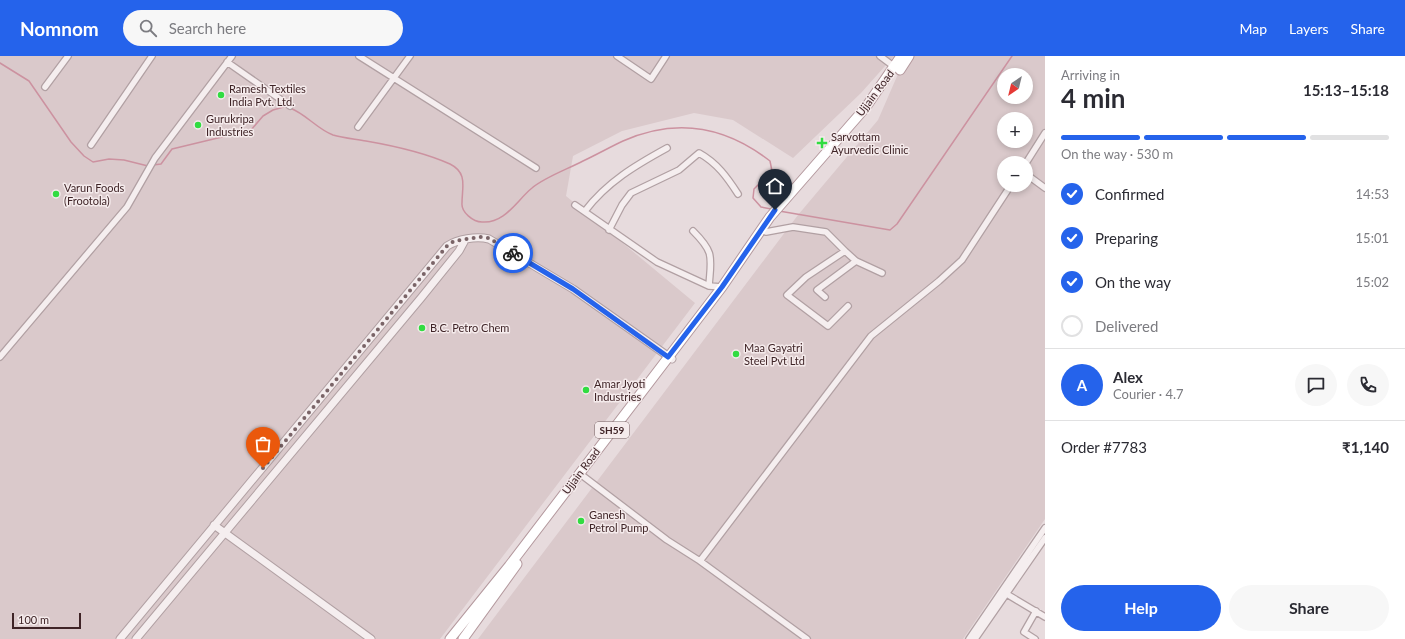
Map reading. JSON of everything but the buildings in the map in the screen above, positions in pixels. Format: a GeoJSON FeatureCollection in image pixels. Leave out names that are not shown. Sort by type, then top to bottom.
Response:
{"type":"FeatureCollection","features":[{"type":"Feature","properties":{"kind":"main road","name":"Ujjain Road"},"geometry":{"type":"LineString","coordinates":[[897,69],[901,56]]}},
{"type":"Feature","properties":{"kind":"main road","name":"Ujjain Road"},"geometry":{"type":"LineString","coordinates":[[670,358],[772,218],[909,56]]}},
{"type":"Feature","properties":{"kind":"main road","name":"Ujjain Road"},"geometry":{"type":"LineString","coordinates":[[450,639],[581,475],[766,232],[772,218]]}},
{"type":"Feature","properties":{"kind":"main road","name":"Ujjain Road"},"geometry":{"type":"LineString","coordinates":[[463,639],[581,475]]}},
{"type":"Feature","properties":{"kind":"street"},"geometry":{"type":"LineString","coordinates":[[45,87],[68,56]]}},
{"type":"Feature","properties":{"kind":"street"},"geometry":{"type":"LineString","coordinates":[[91,145],[152,56]]}},
{"type":"Feature","properties":{"kind":"street"},"geometry":{"type":"LineString","coordinates":[[0,357],[127,207],[155,158],[232,56]]}},
{"type":"Feature","properties":{"kind":"street"},"geometry":{"type":"LineString","coordinates":[[359,56],[536,168]]}},
{"type":"Feature","properties":{"kind":"street"},"geometry":{"type":"LineString","coordinates":[[358,127],[410,56]]}},
{"type":"Feature","properties":{"kind":"street"},"geometry":{"type":"LineString","coordinates":[[617,56],[651,79],[666,56]]}},
{"type":"Feature","properties":{"kind":"street"},"geometry":{"type":"LineString","coordinates":[[880,56],[897,69]]}},
{"type":"Feature","properties":{"kind":"street"},"geometry":{"type":"LineString","coordinates":[[227,62],[290,106]]}},
{"type":"Feature","properties":{"kind":"street"},"geometry":{"type":"LineString","coordinates":[[1031,156],[1045,134]]}},
{"type":"Feature","properties":{"kind":"street"},"geometry":{"type":"LineString","coordinates":[[585,211],[603,189],[630,170],[667,148]]}},
{"type":"Feature","properties":{"kind":"street"},"geometry":{"type":"LineString","coordinates":[[609,230],[622,205],[631,193],[679,170],[699,153],[716,165],[727,176],[738,194]]}},
{"type":"Feature","properties":{"kind":"street"},"geometry":{"type":"LineString","coordinates":[[1033,179],[1045,188]]}},
{"type":"Feature","properties":{"kind":"street"},"geometry":{"type":"LineString","coordinates":[[700,561],[871,336],[939,281],[962,260],[1006,192]]}},
{"type":"Feature","properties":{"kind":"street"},"geometry":{"type":"LineString","coordinates":[[575,205],[657,262],[709,286],[722,287]]}},
{"type":"Feature","properties":{"kind":"street"},"geometry":{"type":"LineString","coordinates":[[766,232],[793,227],[826,232],[856,261],[882,273]]}},
{"type":"Feature","properties":{"kind":"street"},"geometry":{"type":"LineString","coordinates":[[693,232],[705,244],[710,252],[712,263],[709,286]]}},
{"type":"Feature","properties":{"kind":"street"},"geometry":{"type":"LineString","coordinates":[[120,639],[447,246],[454,241],[480,237],[489,238],[573,289],[670,358]]}},
{"type":"Feature","properties":{"kind":"street"},"geometry":{"type":"LineString","coordinates":[[136,639],[459,251],[465,240]]}},
{"type":"Feature","properties":{"kind":"street"},"geometry":{"type":"LineString","coordinates":[[844,251],[806,276],[787,295],[828,326],[848,306]]}},
{"type":"Feature","properties":{"kind":"street"},"geometry":{"type":"LineString","coordinates":[[825,297],[817,290],[856,261]]}},
{"type":"Feature","properties":{"kind":"street"},"geometry":{"type":"LineString","coordinates":[[581,475],[667,540],[700,561],[807,639]]}},
{"type":"Feature","properties":{"kind":"street"},"geometry":{"type":"LineString","coordinates":[[214,526],[287,577],[371,639]]}},
{"type":"Feature","properties":{"kind":"street"},"geometry":{"type":"LineString","coordinates":[[975,639],[1045,528]]}},
{"type":"Feature","properties":{"kind":"street"},"geometry":{"type":"LineString","coordinates":[[970,639],[1045,538]]}},
{"type":"Feature","properties":{"kind":"street"},"geometry":{"type":"LineString","coordinates":[[1005,593],[1045,617]]}},
{"type":"Feature","properties":{"kind":"street"},"geometry":{"type":"LineString","coordinates":[[1035,639],[1024,632],[1036,611]]}},
{"type":"Feature","properties":{"kind":"shaded area"},"geometry":{"type":"Polygon","coordinates":[[[0,56],[894,56],[861,93],[793,158],[733,120],[694,113],[622,131],[573,156],[566,196],[695,303],[440,639],[0,639],[0,56]]]}},
{"type":"Feature","properties":{"kind":"shaded area"},"geometry":{"type":"Polygon","coordinates":[[[909,56],[1045,56],[1045,519],[963,639],[478,639],[798,215],[878,120],[898,74],[909,56]]]}},
{"type":"Feature","properties":{"kind":"waterway"},"geometry":{"type":"LineString","coordinates":[[779,211],[890,230],[897,224],[1012,56]]}},
{"type":"Feature","properties":{"kind":"waterway"},"geometry":{"type":"LineString","coordinates":[[0,63],[29,81],[71,142],[84,156],[93,162],[109,159],[124,160],[148,166]]}},
{"type":"Feature","properties":{"kind":"waterway"},"geometry":{"type":"LineString","coordinates":[[153,165],[161,164],[172,149],[251,130],[263,116],[273,110],[287,106]]}},
{"type":"Feature","properties":{"kind":"waterway"},"geometry":{"type":"LineString","coordinates":[[290,108],[333,135],[409,150],[450,164],[456,168],[462,176],[463,210],[468,216],[479,222],[490,222],[497,219],[510,210],[537,184],[623,141],[662,129],[681,128],[700,129],[718,133],[753,149],[770,161],[772,171],[754,189],[753,198],[761,207],[771,209]]}},
{"type":"Feature","properties":{"kind":"way so far"},"geometry":{"type":"LineString","coordinates":[[263,468],[447,246],[454,241],[480,237],[489,238],[513,253]]}},
{"type":"Feature","properties":{"kind":"place","name":"Ramesh Textiles India Pvt. Ltd."},"geometry":{"type":"Point","coordinates":[221,95]}},
{"type":"Feature","properties":{"kind":"place","name":"Gurukripa Industries"},"geometry":{"type":"Point","coordinates":[198,125]}},
{"type":"Feature","properties":{"kind":"place","name":"Sarvottam Ayurvedic Clinic"},"geometry":{"type":"Point","coordinates":[822,143]}},
{"type":"Feature","properties":{"kind":"place","name":"Varun Foods (Frootola)"},"geometry":{"type":"Point","coordinates":[56,194]}},
{"type":"Feature","properties":{"kind":"place","name":"B.C. Petro Chem"},"geometry":{"type":"Point","coordinates":[422,328]}},
{"type":"Feature","properties":{"kind":"place","name":"Maa Gayatri Steel Pvt Ltd"},"geometry":{"type":"Point","coordinates":[736,354]}},
{"type":"Feature","properties":{"kind":"place","name":"Amar Jyoti Industries"},"geometry":{"type":"Point","coordinates":[586,390]}},
{"type":"Feature","properties":{"kind":"place","name":"Ganesh Petrol Pump"},"geometry":{"type":"Point","coordinates":[581,521]}},
{"type":"Feature","properties":{"kind":"route"},"geometry":{"type":"LineString","coordinates":[[513,253],[530,265],[573,289],[668,357],[722,287],[775,210]]}}]}
